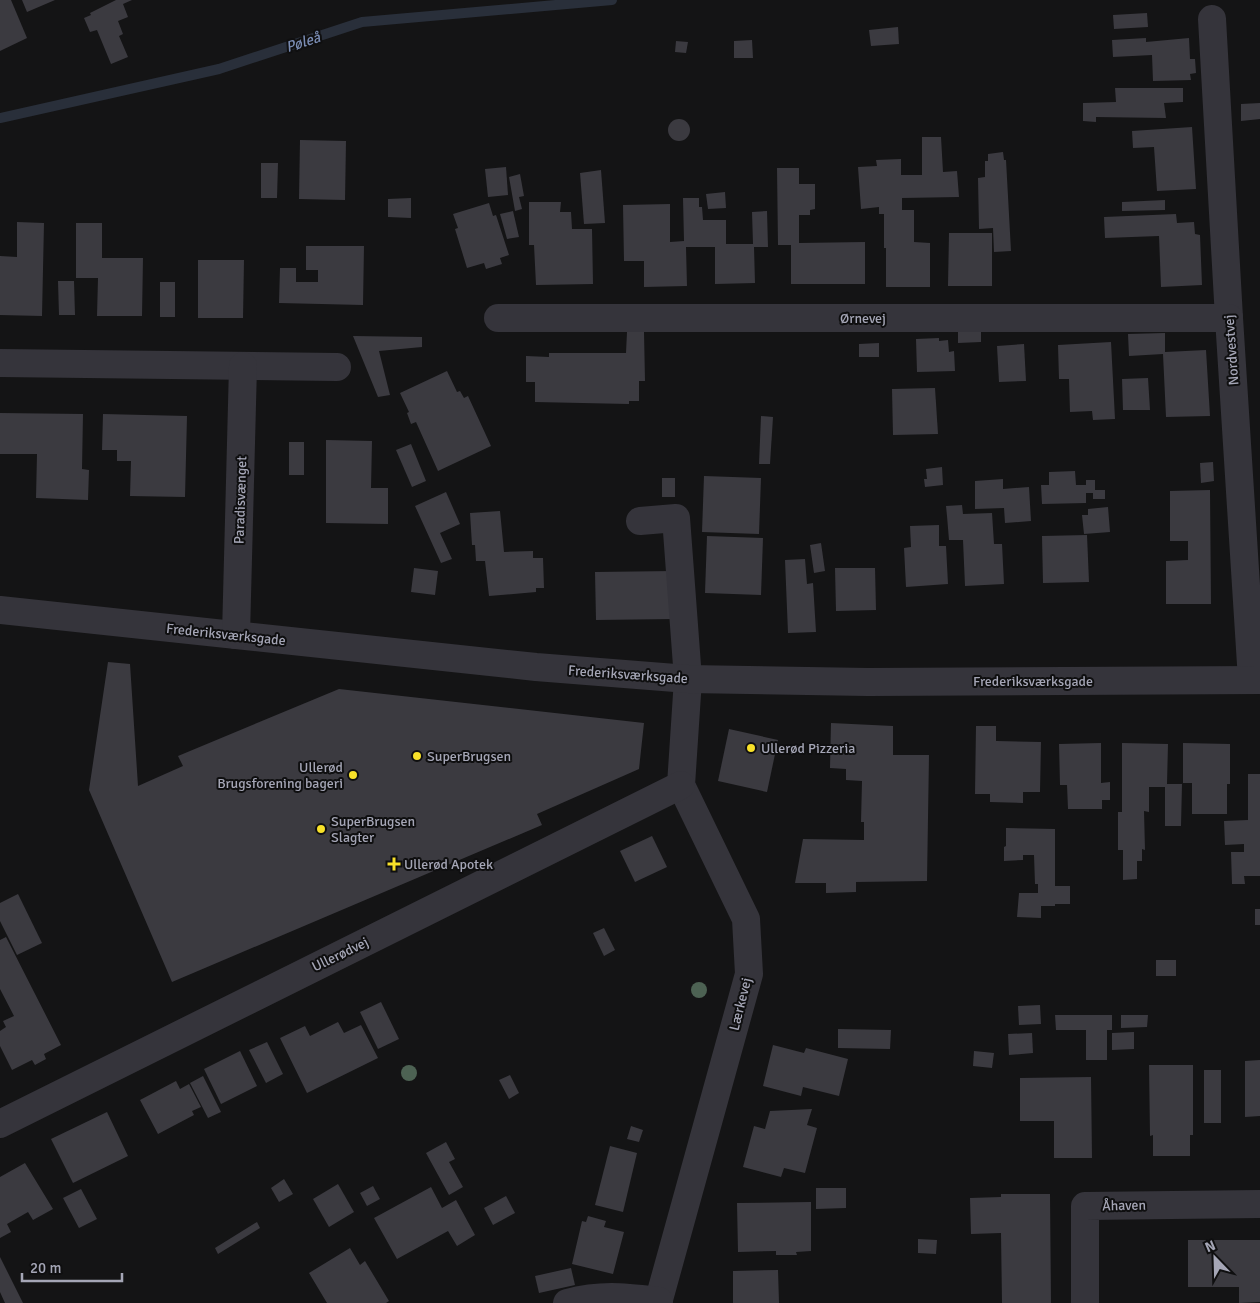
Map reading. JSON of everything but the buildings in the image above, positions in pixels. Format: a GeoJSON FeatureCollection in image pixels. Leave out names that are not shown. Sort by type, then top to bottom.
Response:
{"type":"FeatureCollection","features":[{"type":"Feature","properties":{"kind":"street","name":"Nordvestvej"},"geometry":{"type":"LineString","coordinates":[[1212,19],[1228,318],[1256,680]]}},
{"type":"Feature","properties":{"kind":"street","name":"Ørnevej"},"geometry":{"type":"LineString","coordinates":[[498,318],[1228,318]]}},
{"type":"Feature","properties":{"kind":"street"},"geometry":{"type":"LineString","coordinates":[[0,362],[337,367]]}},
{"type":"Feature","properties":{"kind":"street","name":"Paradisvænget"},"geometry":{"type":"LineString","coordinates":[[236,635],[243,366]]}},
{"type":"Feature","properties":{"kind":"street","name":"Lærkevej"},"geometry":{"type":"LineString","coordinates":[[640,521],[676,518],[688,680],[681,785],[746,919],[749,974],[659,1302]]}},
{"type":"Feature","properties":{"kind":"street","name":"Frederiksværksgade"},"geometry":{"type":"LineString","coordinates":[[0,610],[536,667],[688,680],[868,682],[1256,680]]}},
{"type":"Feature","properties":{"kind":"street","name":"Ullerødvej"},"geometry":{"type":"LineString","coordinates":[[0,1124],[681,785]]}},
{"type":"Feature","properties":{"kind":"street","name":"Åhaven"},"geometry":{"type":"LineString","coordinates":[[1085,1303],[1084,1206],[1260,1204]]}},
{"type":"Feature","properties":{"kind":"street"},"geometry":{"type":"LineString","coordinates":[[567,1303],[583,1299],[617,1296],[659,1302]]}},
{"type":"Feature","properties":{"kind":"waterway","name":"Pøleå"},"geometry":{"type":"LineString","coordinates":[[0,118],[219,69],[362,22],[612,0]]}},
{"type":"Feature","properties":{"kind":"place","name":"Ullerød Pizzeria"},"geometry":{"type":"Point","coordinates":[751,748]}},
{"type":"Feature","properties":{"kind":"place","name":"SuperBrugsen"},"geometry":{"type":"Point","coordinates":[417,756]}},
{"type":"Feature","properties":{"kind":"place","name":"Ullerød Brugsforening bageri"},"geometry":{"type":"Point","coordinates":[353,775]}},
{"type":"Feature","properties":{"kind":"place","name":"SuperBrugsen Slagter"},"geometry":{"type":"Point","coordinates":[321,829]}},
{"type":"Feature","properties":{"kind":"place","name":"Ullerød Apotek"},"geometry":{"type":"Point","coordinates":[394,864]}}]}
